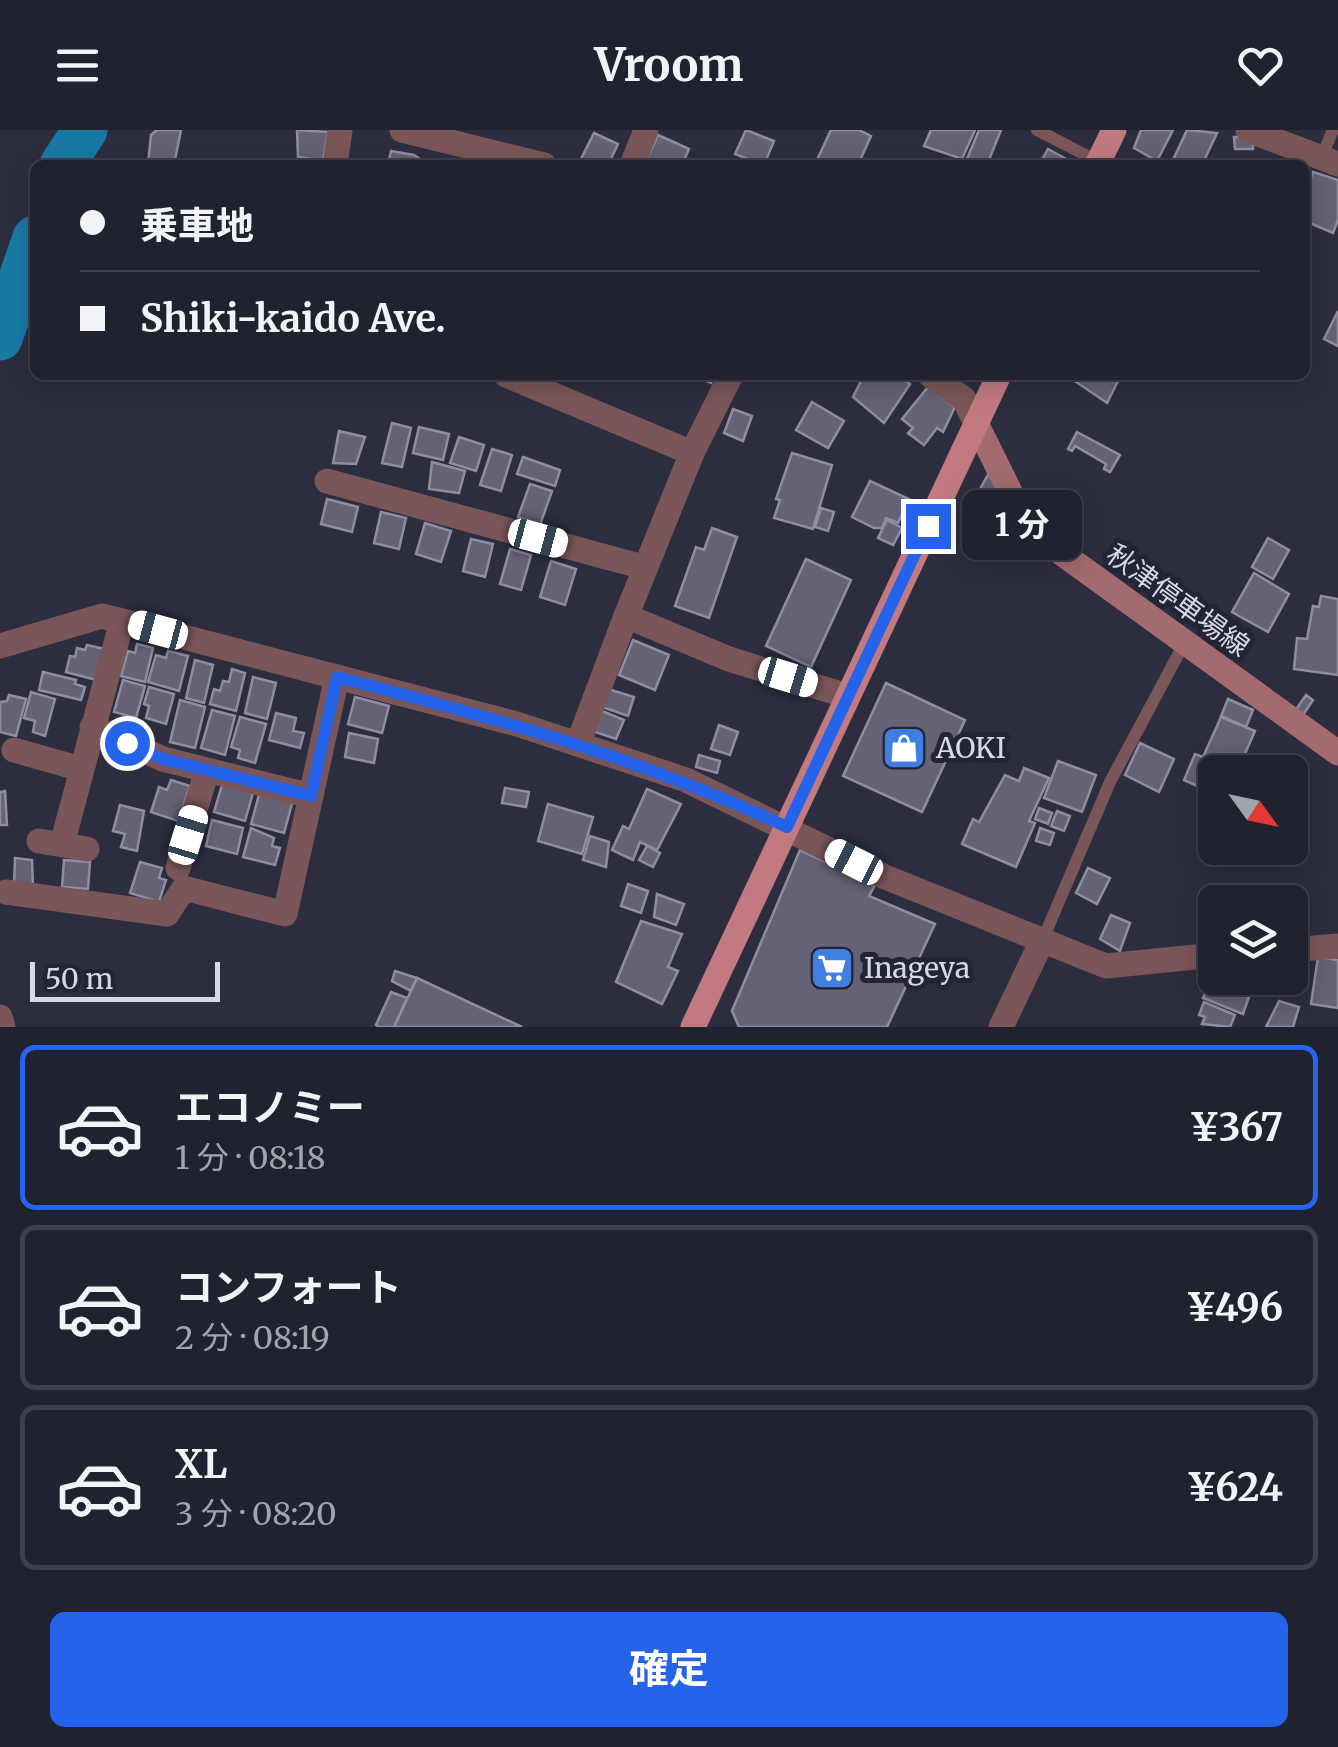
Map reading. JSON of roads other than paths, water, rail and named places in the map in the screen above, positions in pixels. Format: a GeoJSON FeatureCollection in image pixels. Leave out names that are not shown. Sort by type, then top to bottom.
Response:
{"type":"FeatureCollection","features":[{"type":"Feature","properties":{"kind":"main road"},"geometry":{"type":"LineString","coordinates":[[1099,160],[1114,130]]}},
{"type":"Feature","properties":{"kind":"main road"},"geometry":{"type":"LineString","coordinates":[[692,1027],[997,380]]}},
{"type":"Feature","properties":{"kind":"main road","name":"秋津停車場線"},"geometry":{"type":"LineString","coordinates":[[976,424],[1025,522],[1042,539],[1338,753]]}},
{"type":"Feature","properties":{"kind":"street"},"geometry":{"type":"LineString","coordinates":[[337,160],[340,130]]}},
{"type":"Feature","properties":{"kind":"street"},"geometry":{"type":"LineString","coordinates":[[402,130],[524,160]]}},
{"type":"Feature","properties":{"kind":"street"},"geometry":{"type":"LineString","coordinates":[[634,160],[646,130]]}},
{"type":"Feature","properties":{"kind":"street"},"geometry":{"type":"LineString","coordinates":[[1248,130],[1329,161]]}},
{"type":"Feature","properties":{"kind":"street"},"geometry":{"type":"LineString","coordinates":[[518,380],[692,452]]}},
{"type":"Feature","properties":{"kind":"street"},"geometry":{"type":"LineString","coordinates":[[578,744],[644,567],[692,452],[728,380]]}},
{"type":"Feature","properties":{"kind":"street"},"geometry":{"type":"LineString","coordinates":[[937,380],[964,399],[976,424]]}},
{"type":"Feature","properties":{"kind":"street"},"geometry":{"type":"LineString","coordinates":[[328,481],[644,567]]}},
{"type":"Feature","properties":{"kind":"street"},"geometry":{"type":"LineString","coordinates":[[0,646],[102,616],[122,620],[578,744],[686,780],[885,877],[1106,966],[1198,957]]}},
{"type":"Feature","properties":{"kind":"street"},"geometry":{"type":"LineString","coordinates":[[626,616],[729,659],[847,696]]}},
{"type":"Feature","properties":{"kind":"street"},"geometry":{"type":"LineString","coordinates":[[63,844],[122,620]]}},
{"type":"Feature","properties":{"kind":"street"},"geometry":{"type":"LineString","coordinates":[[6,892],[166,914],[184,888],[285,914],[337,677]]}},
{"type":"Feature","properties":{"kind":"street"},"geometry":{"type":"LineString","coordinates":[[92,727],[163,759],[311,796]]}},
{"type":"Feature","properties":{"kind":"street"},"geometry":{"type":"LineString","coordinates":[[14,750],[81,769]]}},
{"type":"Feature","properties":{"kind":"street"},"geometry":{"type":"LineString","coordinates":[[178,868],[207,770]]}},
{"type":"Feature","properties":{"kind":"street"},"geometry":{"type":"LineString","coordinates":[[1002,1027],[1043,939]]}},
{"type":"Feature","properties":{"kind":"street"},"geometry":{"type":"LineString","coordinates":[[1308,948],[1338,946]]}},
{"type":"Feature","properties":{"kind":"street"},"geometry":{"type":"LineString","coordinates":[[0,1016],[3,1027]]}},
{"type":"Feature","properties":{"kind":"lane"},"geometry":{"type":"LineString","coordinates":[[1037,130],[1092,160]]}},
{"type":"Feature","properties":{"kind":"lane"},"geometry":{"type":"LineString","coordinates":[[1329,161],[1334,130]]}},
{"type":"Feature","properties":{"kind":"lane"},"geometry":{"type":"LineString","coordinates":[[1043,939],[1110,782],[1186,640]]}},
{"type":"Feature","properties":{"kind":"waterway"},"geometry":{"type":"LineString","coordinates":[[65,160],[85,130]]}},
{"type":"Feature","properties":{"kind":"waterway"},"geometry":{"type":"LineString","coordinates":[[0,338],[30,252]]}},
{"type":"Feature","properties":{"kind":"place","name":"AOKI"},"geometry":{"type":"Point","coordinates":[904,748]}},
{"type":"Feature","properties":{"kind":"place","name":"Inageya"},"geometry":{"type":"Point","coordinates":[832,968]}}]}
